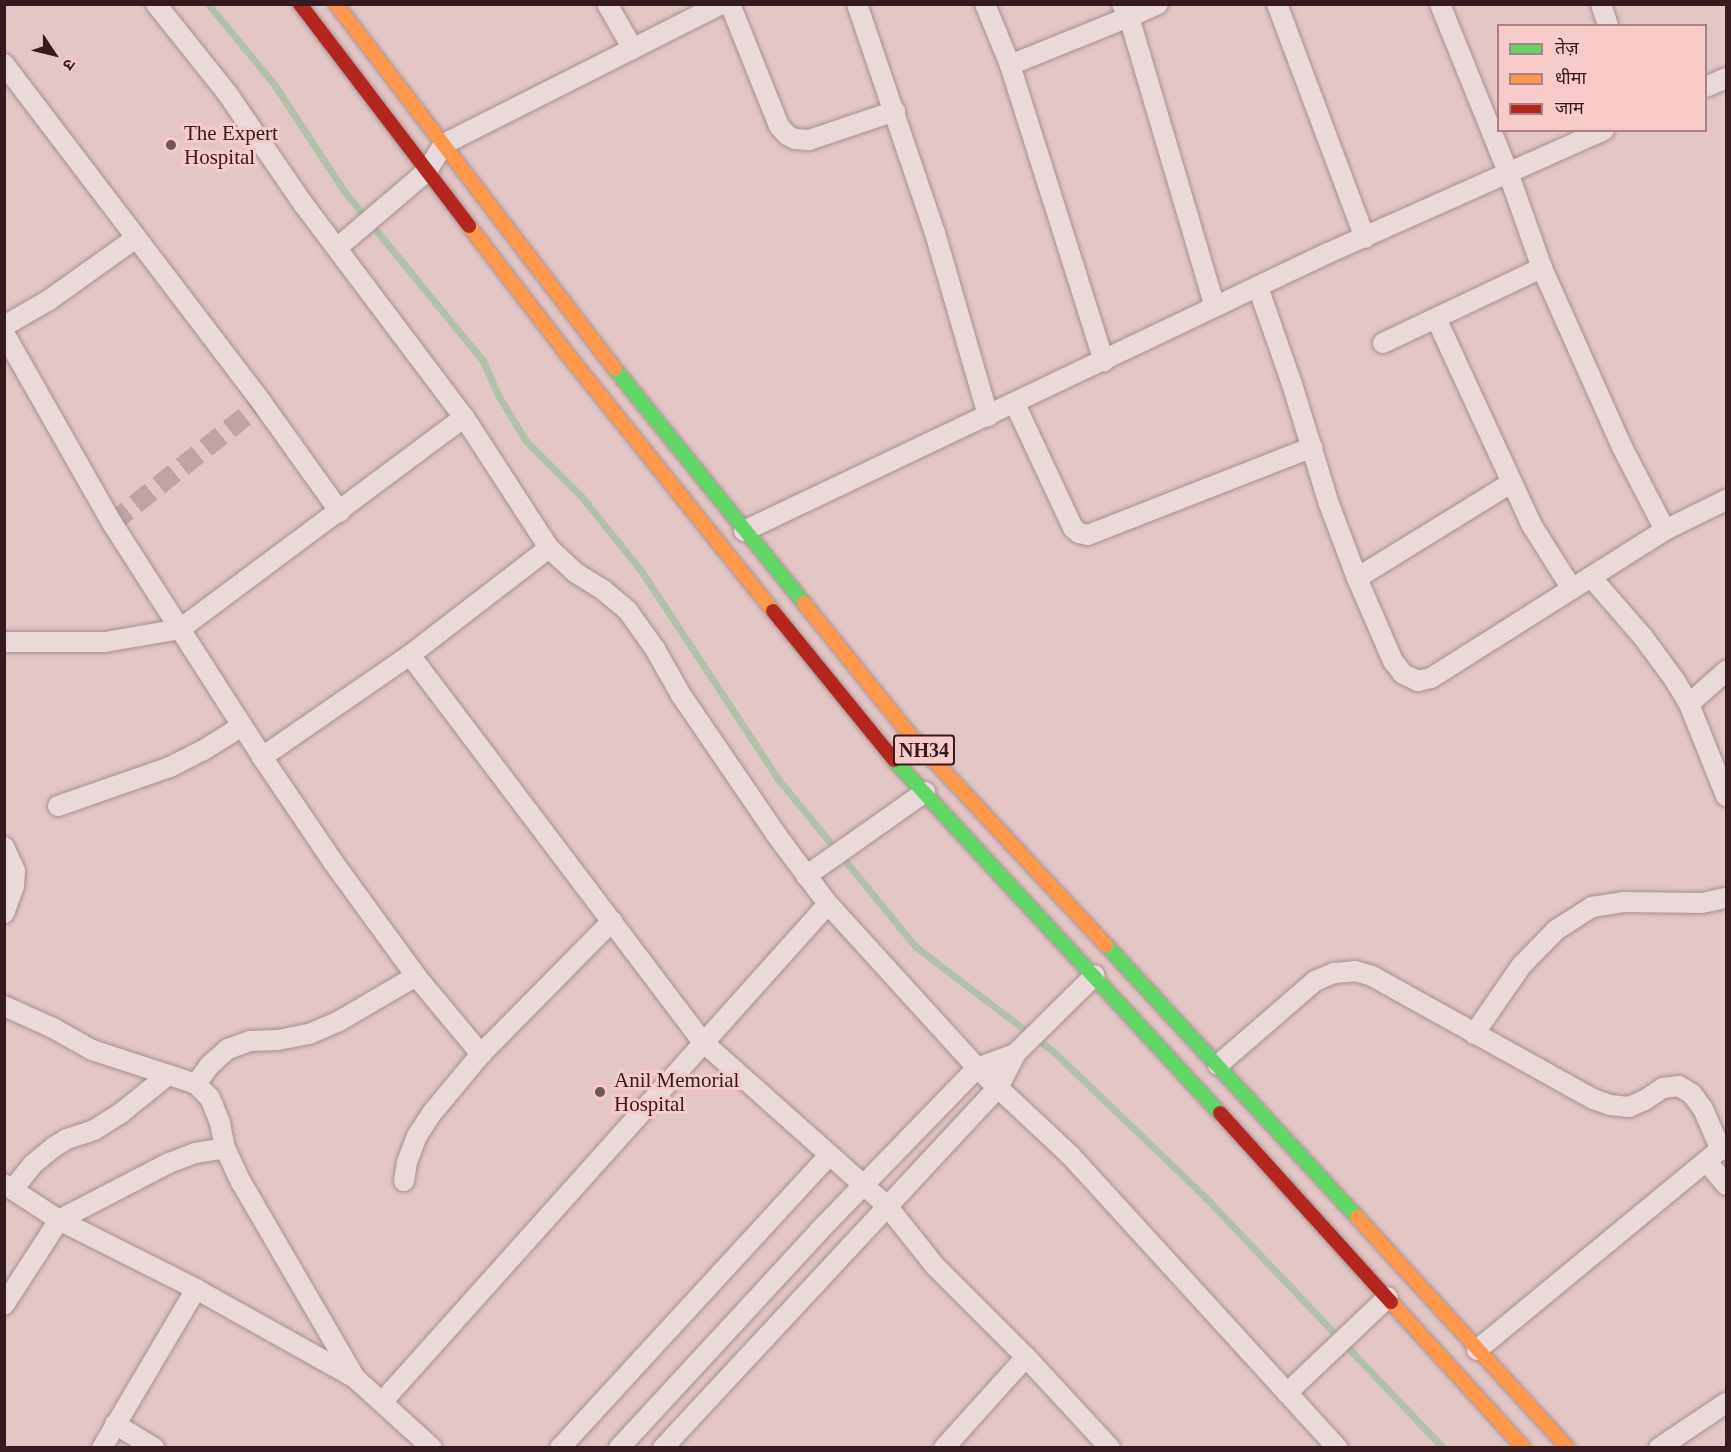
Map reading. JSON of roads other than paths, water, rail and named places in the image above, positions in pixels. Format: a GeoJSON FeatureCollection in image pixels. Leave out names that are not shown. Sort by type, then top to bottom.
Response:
{"type":"FeatureCollection","features":[{"type":"Feature","properties":{"kind":"highway","name":"NH34"},"geometry":{"type":"LineString","coordinates":[[300,4],[564,350],[885,750],[1095,975],[1524,1448]]}},
{"type":"Feature","properties":{"kind":"highway","name":"NH34"},"geometry":{"type":"LineString","coordinates":[[336,4],[616,370],[911,736],[1218,1065],[1569,1448]]}},
{"type":"Feature","properties":{"kind":"street"},"geometry":{"type":"LineString","coordinates":[[156,4],[227,93],[337,248],[464,417],[549,548],[576,573],[602,589],[628,611],[655,649],[681,694],[806,876],[828,904],[976,1068],[1070,1155],[1338,1448]]}},
{"type":"Feature","properties":{"kind":"street"},"geometry":{"type":"LineString","coordinates":[[607,4],[633,50]]}},
{"type":"Feature","properties":{"kind":"street"},"geometry":{"type":"LineString","coordinates":[[337,248],[427,171],[444,144],[721,4]]}},
{"type":"Feature","properties":{"kind":"street"},"geometry":{"type":"LineString","coordinates":[[730,4],[779,126],[787,135],[795,139],[809,140],[895,111]]}},
{"type":"Feature","properties":{"kind":"street"},"geometry":{"type":"LineString","coordinates":[[857,4],[935,233],[988,416]]}},
{"type":"Feature","properties":{"kind":"street"},"geometry":{"type":"LineString","coordinates":[[986,4],[1010,65],[1104,362]]}},
{"type":"Feature","properties":{"kind":"street"},"geometry":{"type":"LineString","coordinates":[[1010,65],[1125,11],[1158,4]]}},
{"type":"Feature","properties":{"kind":"street"},"geometry":{"type":"LineString","coordinates":[[1277,4],[1365,238]]}},
{"type":"Feature","properties":{"kind":"street"},"geometry":{"type":"LineString","coordinates":[[1440,4],[1508,172],[1542,268],[1622,447],[1665,530]]}},
{"type":"Feature","properties":{"kind":"street"},"geometry":{"type":"LineString","coordinates":[[1601,4],[1607,24]]}},
{"type":"Feature","properties":{"kind":"street"},"geometry":{"type":"LineString","coordinates":[[1125,11],[1215,307]]}},
{"type":"Feature","properties":{"kind":"street"},"geometry":{"type":"LineString","coordinates":[[4,64],[262,403],[340,512]]}},
{"type":"Feature","properties":{"kind":"street"},"geometry":{"type":"LineString","coordinates":[[1707,87],[1726,78]]}},
{"type":"Feature","properties":{"kind":"street"},"geometry":{"type":"LineString","coordinates":[[744,531],[1104,362],[1215,307],[1599,132]]}},
{"type":"Feature","properties":{"kind":"street"},"geometry":{"type":"LineString","coordinates":[[4,326],[49,300],[136,238]]}},
{"type":"Feature","properties":{"kind":"street"},"geometry":{"type":"LineString","coordinates":[[1383,343],[1542,268]]}},
{"type":"Feature","properties":{"kind":"street"},"geometry":{"type":"LineString","coordinates":[[1258,287],[1329,504],[1357,578],[1393,661],[1402,674],[1418,681],[1431,678],[1665,530],[1726,500]]}},
{"type":"Feature","properties":{"kind":"street"},"geometry":{"type":"LineString","coordinates":[[1436,318],[1511,483],[1554,564],[1572,589]]}},
{"type":"Feature","properties":{"kind":"street"},"geometry":{"type":"LineString","coordinates":[[4,333],[112,523],[262,757],[333,862],[416,976],[481,1054]]}},
{"type":"Feature","properties":{"kind":"street"},"geometry":{"type":"LineString","coordinates":[[1015,404],[1073,528],[1079,533],[1088,535],[1312,447]]}},
{"type":"Feature","properties":{"kind":"street"},"geometry":{"type":"LineString","coordinates":[[4,642],[105,642],[180,629],[340,512],[464,417]]}},
{"type":"Feature","properties":{"kind":"street"},"geometry":{"type":"LineString","coordinates":[[1357,578],[1511,483]]}},
{"type":"Feature","properties":{"kind":"street"},"geometry":{"type":"LineString","coordinates":[[262,757],[410,655],[549,548]]}},
{"type":"Feature","properties":{"kind":"street"},"geometry":{"type":"LineString","coordinates":[[1591,577],[1643,637],[1689,704],[1726,796]]}},
{"type":"Feature","properties":{"kind":"street"},"geometry":{"type":"LineString","coordinates":[[410,655],[703,1042],[888,1207],[935,1266],[1026,1357],[1110,1448]]}},
{"type":"Feature","properties":{"kind":"street"},"geometry":{"type":"LineString","coordinates":[[1689,704],[1726,671]]}},
{"type":"Feature","properties":{"kind":"street"},"geometry":{"type":"LineString","coordinates":[[58,806],[170,767],[202,751],[242,726]]}},
{"type":"Feature","properties":{"kind":"street"},"geometry":{"type":"LineString","coordinates":[[806,876],[925,792]]}},
{"type":"Feature","properties":{"kind":"street"},"geometry":{"type":"LineString","coordinates":[[4,847],[15,871],[14,886],[4,913]]}},
{"type":"Feature","properties":{"kind":"street"},"geometry":{"type":"LineString","coordinates":[[1474,1034],[1521,966],[1556,930],[1592,908],[1622,902],[1702,903],[1726,898]]}},
{"type":"Feature","properties":{"kind":"street"},"geometry":{"type":"LineString","coordinates":[[383,1401],[828,904]]}},
{"type":"Feature","properties":{"kind":"street"},"geometry":{"type":"LineString","coordinates":[[404,1180],[407,1162],[417,1136],[432,1113],[481,1054],[612,921]]}},
{"type":"Feature","properties":{"kind":"street"},"geometry":{"type":"LineString","coordinates":[[1218,1065],[1315,981],[1334,973],[1355,971],[1372,976],[1593,1099],[1610,1105],[1629,1107],[1663,1088],[1679,1086],[1692,1094],[1703,1109],[1718,1152],[1726,1185]]}},
{"type":"Feature","properties":{"kind":"street"},"geometry":{"type":"LineString","coordinates":[[663,1448],[998,1088],[1015,1054],[1095,975]]}},
{"type":"Feature","properties":{"kind":"street"},"geometry":{"type":"LineString","coordinates":[[196,1084],[210,1065],[228,1050],[250,1041],[309,1035],[339,1021],[416,976]]}},
{"type":"Feature","properties":{"kind":"street"},"geometry":{"type":"LineString","coordinates":[[4,1006],[92,1050],[196,1084],[210,1098],[220,1123],[225,1148],[241,1182],[355,1378]]}},
{"type":"Feature","properties":{"kind":"street"},"geometry":{"type":"LineString","coordinates":[[619,1448],[863,1185],[976,1068],[1015,1054]]}},
{"type":"Feature","properties":{"kind":"street"},"geometry":{"type":"LineString","coordinates":[[168,1075],[103,1124],[54,1147],[9,1186],[59,1220],[196,1289],[355,1378],[383,1401],[432,1448]]}},
{"type":"Feature","properties":{"kind":"street"},"geometry":{"type":"LineString","coordinates":[[4,1305],[59,1220],[169,1163],[195,1153],[225,1148]]}},
{"type":"Feature","properties":{"kind":"street"},"geometry":{"type":"LineString","coordinates":[[1477,1350],[1578,1264],[1718,1152]]}},
{"type":"Feature","properties":{"kind":"street"},"geometry":{"type":"LineString","coordinates":[[560,1448],[829,1155]]}},
{"type":"Feature","properties":{"kind":"street"},"geometry":{"type":"LineString","coordinates":[[102,1448],[196,1289]]}},
{"type":"Feature","properties":{"kind":"street"},"geometry":{"type":"LineString","coordinates":[[1287,1393],[1388,1297]]}},
{"type":"Feature","properties":{"kind":"street"},"geometry":{"type":"LineString","coordinates":[[944,1448],[1026,1357]]}},
{"type":"Feature","properties":{"kind":"street"},"geometry":{"type":"LineString","coordinates":[[1659,1448],[1726,1403]]}},
{"type":"Feature","properties":{"kind":"street"},"geometry":{"type":"LineString","coordinates":[[116,1424],[154,1448]]}},
{"type":"Feature","properties":{"kind":"waterway"},"geometry":{"type":"LineString","coordinates":[[208,4],[274,84],[344,191],[483,361],[498,395],[526,441],[581,496],[642,572],[778,779],[916,947],[1055,1053],[1206,1198],[1443,1448]]}},
{"type":"Feature","properties":{"kind":"tunnel"},"geometry":{"type":"LineString","coordinates":[[112,523],[262,403]]}},
{"type":"Feature","properties":{"kind":"place","name":"The Expert Hospital"},"geometry":{"type":"Point","coordinates":[171,145]}},
{"type":"Feature","properties":{"kind":"place","name":"Anil Memorial Hospital"},"geometry":{"type":"Point","coordinates":[600,1092]}}]}
